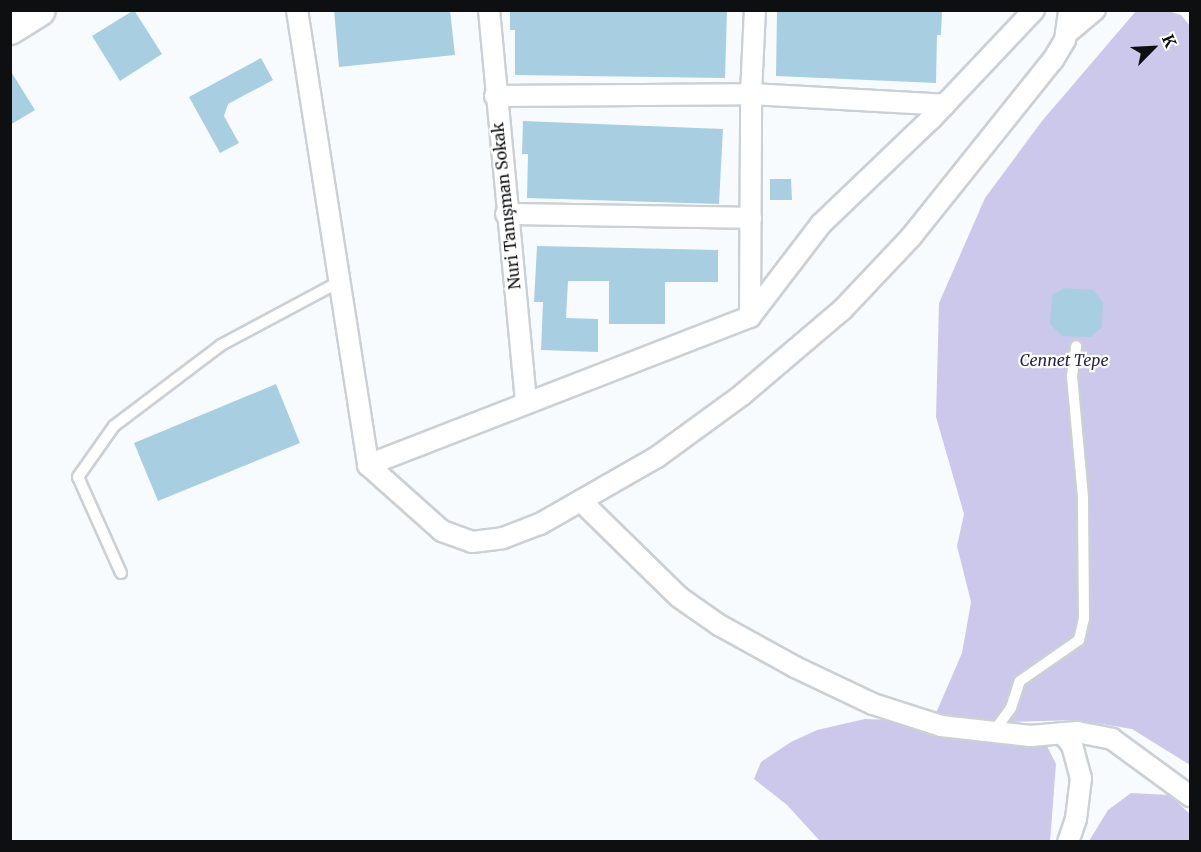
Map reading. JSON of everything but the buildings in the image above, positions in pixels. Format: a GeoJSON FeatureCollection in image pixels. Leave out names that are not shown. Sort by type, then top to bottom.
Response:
{"type":"FeatureCollection","features":[{"type":"Feature","properties":{"kind":"main road"},"geometry":{"type":"LineString","coordinates":[[10,28],[39,10]]}},
{"type":"Feature","properties":{"kind":"street"},"geometry":{"type":"LineString","coordinates":[[297,10],[368,465],[442,531],[472,542],[518,533],[583,503],[705,424],[858,295],[911,237],[1053,60],[1066,34],[1069,10]]}},
{"type":"Feature","properties":{"kind":"street","name":"Nuri Tanışman Sokak"},"geometry":{"type":"LineString","coordinates":[[489,10],[506,214],[526,402]]}},
{"type":"Feature","properties":{"kind":"street"},"geometry":{"type":"LineString","coordinates":[[750,317],[750,94],[755,10]]}},
{"type":"Feature","properties":{"kind":"street"},"geometry":{"type":"LineString","coordinates":[[368,465],[750,317],[821,224],[945,105],[1034,10]]}},
{"type":"Feature","properties":{"kind":"street"},"geometry":{"type":"LineString","coordinates":[[1066,34],[1095,10]]}},
{"type":"Feature","properties":{"kind":"street"},"geometry":{"type":"LineString","coordinates":[[495,96],[750,94],[945,105]]}},
{"type":"Feature","properties":{"kind":"street"},"geometry":{"type":"LineString","coordinates":[[506,214],[751,218]]}},
{"type":"Feature","properties":{"kind":"street"},"geometry":{"type":"LineString","coordinates":[[583,503],[679,597],[719,625],[873,704],[941,726],[992,734],[1093,734],[1125,746],[1191,796]]}},
{"type":"Feature","properties":{"kind":"street"},"geometry":{"type":"LineString","coordinates":[[1062,733],[1077,756],[1082,778],[1076,819],[1068,842]]}},
{"type":"Feature","properties":{"kind":"lane"},"geometry":{"type":"LineString","coordinates":[[121,573],[78,477],[114,426],[221,345],[339,282]]}},
{"type":"Feature","properties":{"kind":"lane"},"geometry":{"type":"LineString","coordinates":[[992,734],[1011,708],[1020,681],[1079,640],[1084,619],[1083,497],[1072,376],[1076,346]]}},
{"type":"Feature","properties":{"kind":"green space","name":"Cennet Tepe"},"geometry":{"type":"Polygon","coordinates":[[[1136,11],[1168,11],[1181,15],[1190,26],[1190,765],[1132,729],[1077,720],[1007,722],[936,713],[962,653],[971,602],[957,546],[964,514],[936,417],[939,303],[985,198],[1042,121],[1136,11]]]}},
{"type":"Feature","properties":{"kind":"green space"},"geometry":{"type":"Polygon","coordinates":[[[865,719],[890,720],[952,739],[995,744],[1046,744],[1056,764],[1050,842],[820,841],[787,805],[754,779],[761,762],[791,742],[817,730],[865,719]]]}},
{"type":"Feature","properties":{"kind":"green space"},"geometry":{"type":"Polygon","coordinates":[[[1131,793],[1169,795],[1190,814],[1190,841],[1089,841],[1108,810],[1131,793]]]}}]}
